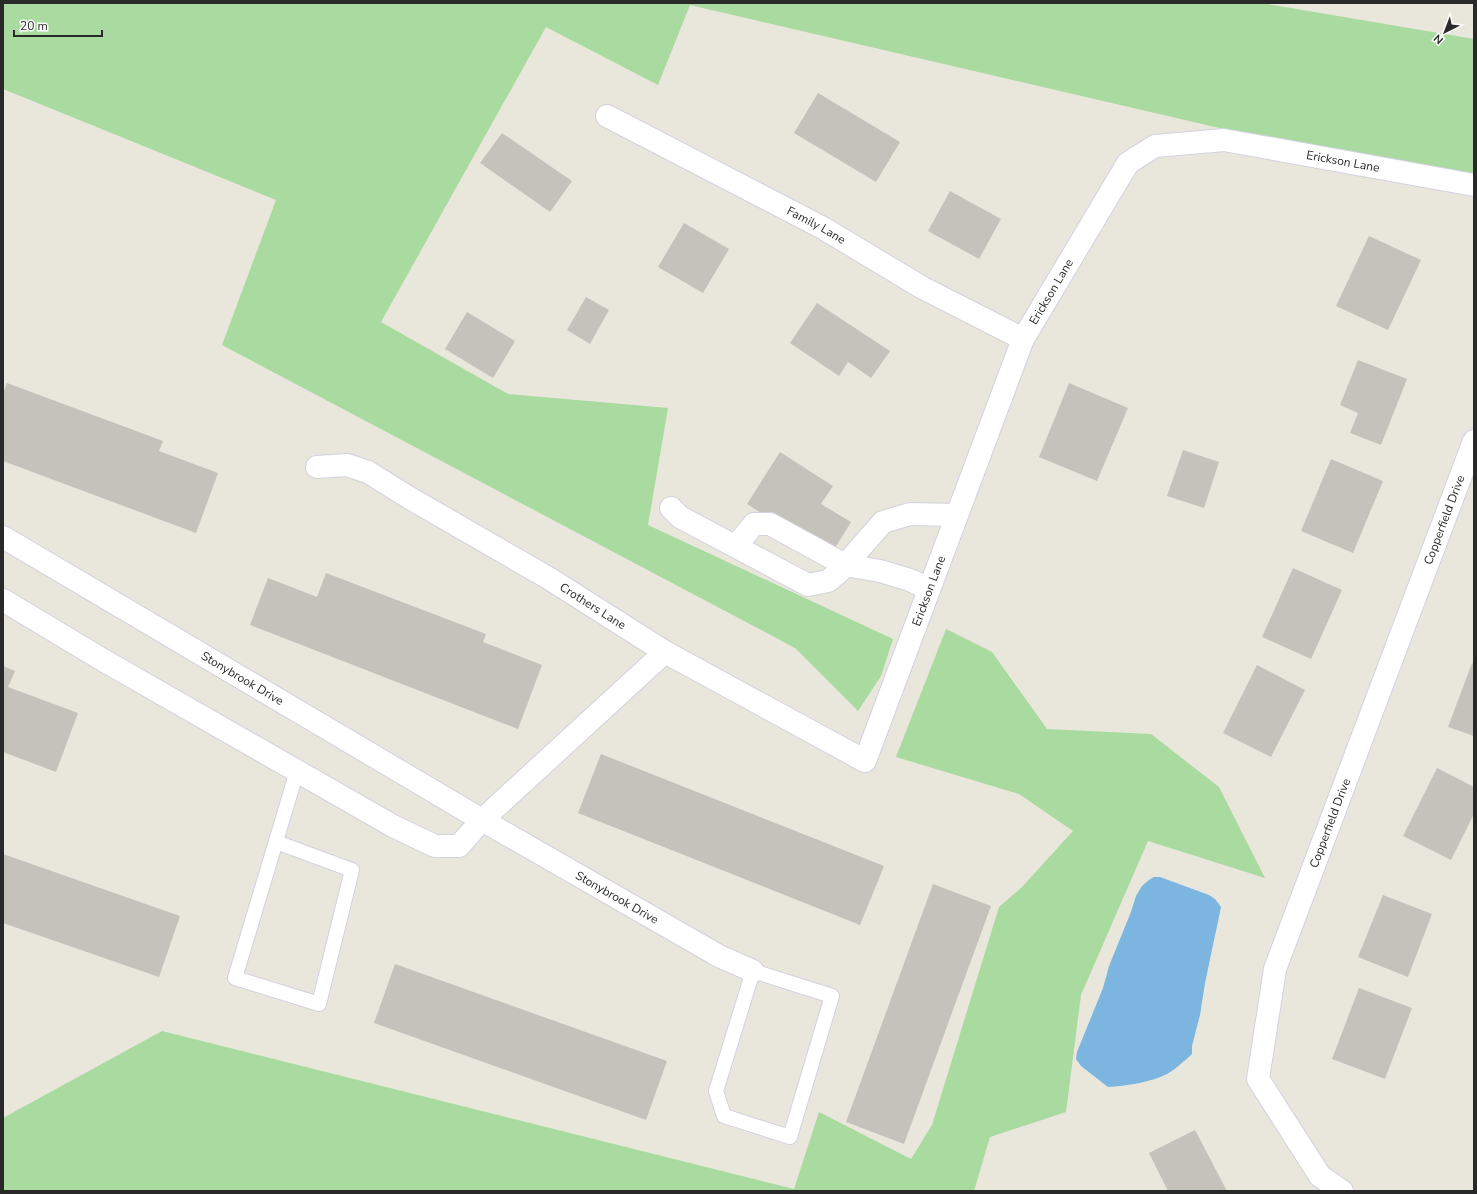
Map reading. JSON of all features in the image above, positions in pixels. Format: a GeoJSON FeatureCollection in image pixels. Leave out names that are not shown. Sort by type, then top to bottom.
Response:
{"type":"FeatureCollection","features":[{"type":"Feature","properties":{"kind":"street","name":"Family Lane"},"geometry":{"type":"LineString","coordinates":[[607,116],[824,228],[923,288],[1023,339]]}},
{"type":"Feature","properties":{"kind":"street","name":"Erickson Lane"},"geometry":{"type":"LineString","coordinates":[[865,761],[1023,339],[1128,163],[1155,146],[1224,140],[1474,185]]}},
{"type":"Feature","properties":{"kind":"street","name":"Copperfield Drive"},"geometry":{"type":"LineString","coordinates":[[1342,1191],[1320,1176],[1258,1079],[1275,969],[1474,441]]}},
{"type":"Feature","properties":{"kind":"street","name":"Crothers Lane"},"geometry":{"type":"LineString","coordinates":[[318,466],[347,465],[368,472],[408,497],[550,579],[665,652],[865,761]]}},
{"type":"Feature","properties":{"kind":"street"},"geometry":{"type":"LineString","coordinates":[[671,508],[680,517],[808,585],[828,581],[845,565],[883,522],[910,514],[957,515]]}},
{"type":"Feature","properties":{"kind":"street"},"geometry":{"type":"LineString","coordinates":[[736,546],[754,524],[770,524],[845,565],[880,571],[910,580],[929,590]]}},
{"type":"Feature","properties":{"kind":"street","name":"Stonybrook Drive"},"geometry":{"type":"LineString","coordinates":[[3,537],[482,820],[720,956],[754,971]]}},
{"type":"Feature","properties":{"kind":"street"},"geometry":{"type":"LineString","coordinates":[[3,600],[102,660],[393,826],[435,846],[459,846],[482,820],[665,652]]}},
{"type":"Feature","properties":{"kind":"lane"},"geometry":{"type":"LineString","coordinates":[[276,842],[352,870],[319,1004],[235,978],[297,771]]}},
{"type":"Feature","properties":{"kind":"lane"},"geometry":{"type":"LineString","coordinates":[[754,971],[832,996],[790,1137],[724,1116],[716,1091],[754,971]]}},
{"type":"Feature","properties":{"kind":"green space"},"geometry":{"type":"Polygon","coordinates":[[[3,3],[1261,3],[1474,39],[1474,180],[1322,152],[690,5],[658,85],[546,27],[381,322],[508,394],[668,408],[648,525],[893,639],[881,676],[858,711],[795,648],[222,345],[276,200],[3,89],[3,3]]]}},
{"type":"Feature","properties":{"kind":"green space"},"geometry":{"type":"Polygon","coordinates":[[[946,629],[992,652],[1047,729],[1151,734],[1219,787],[1265,878],[1148,841],[1081,995],[1066,1112],[990,1137],[974,1191],[3,1191],[3,1118],[162,1031],[794,1189],[819,1112],[911,1159],[932,1125],[999,907],[1022,887],[1073,831],[1019,794],[896,757],[946,629]]]}},
{"type":"Feature","properties":{"kind":"water"},"geometry":{"type":"Polygon","coordinates":[[[1154,877],[1160,877],[1209,895],[1215,899],[1221,907],[1200,1015],[1192,1046],[1192,1054],[1174,1070],[1161,1077],[1139,1083],[1108,1087],[1081,1066],[1076,1059],[1077,1052],[1103,988],[1109,966],[1136,896],[1142,886],[1154,877]]]}},
{"type":"Feature","properties":{"kind":"building"},"geometry":{"type":"Polygon","coordinates":[[[818,93],[900,142],[876,182],[794,133],[818,93]]]}},
{"type":"Feature","properties":{"kind":"building"},"geometry":{"type":"Polygon","coordinates":[[[502,133],[572,181],[550,212],[480,163],[502,133]]]}},
{"type":"Feature","properties":{"kind":"building"},"geometry":{"type":"Polygon","coordinates":[[[950,191],[1001,219],[979,259],[928,231],[950,191]]]}},
{"type":"Feature","properties":{"kind":"building"},"geometry":{"type":"Polygon","coordinates":[[[684,223],[729,249],[703,293],[658,267],[684,223]]]}},
{"type":"Feature","properties":{"kind":"building"},"geometry":{"type":"Polygon","coordinates":[[[1369,236],[1421,260],[1388,330],[1336,306],[1369,236]]]}},
{"type":"Feature","properties":{"kind":"building"},"geometry":{"type":"Polygon","coordinates":[[[586,297],[609,310],[590,344],[567,330],[586,297]]]}},
{"type":"Feature","properties":{"kind":"building"},"geometry":{"type":"Polygon","coordinates":[[[817,303],[890,351],[871,378],[848,362],[839,376],[790,343],[817,303]]]}},
{"type":"Feature","properties":{"kind":"building"},"geometry":{"type":"Polygon","coordinates":[[[467,312],[515,341],[493,378],[445,349],[467,312]]]}},
{"type":"Feature","properties":{"kind":"building"},"geometry":{"type":"Polygon","coordinates":[[[1358,360],[1407,379],[1381,445],[1350,433],[1358,413],[1340,405],[1358,360]]]}},
{"type":"Feature","properties":{"kind":"building"},"geometry":{"type":"Polygon","coordinates":[[[7,383],[163,441],[159,451],[218,473],[196,533],[3,461],[3,393],[7,383]]]}},
{"type":"Feature","properties":{"kind":"building"},"geometry":{"type":"Polygon","coordinates":[[[1069,383],[1128,408],[1097,481],[1039,457],[1069,383]]]}},
{"type":"Feature","properties":{"kind":"building"},"geometry":{"type":"Polygon","coordinates":[[[1183,450],[1219,462],[1204,508],[1167,496],[1183,450]]]}},
{"type":"Feature","properties":{"kind":"building"},"geometry":{"type":"Polygon","coordinates":[[[780,452],[833,486],[821,504],[851,522],[830,556],[747,504],[780,452]]]}},
{"type":"Feature","properties":{"kind":"building"},"geometry":{"type":"Polygon","coordinates":[[[1331,459],[1383,481],[1353,553],[1301,531],[1331,459]]]}},
{"type":"Feature","properties":{"kind":"building"},"geometry":{"type":"Polygon","coordinates":[[[1293,568],[1342,590],[1311,659],[1262,637],[1293,568]]]}},
{"type":"Feature","properties":{"kind":"building"},"geometry":{"type":"Polygon","coordinates":[[[326,573],[486,634],[483,642],[542,665],[518,729],[250,625],[268,578],[317,597],[326,573]]]}},
{"type":"Feature","properties":{"kind":"building"},"geometry":{"type":"Polygon","coordinates":[[[1472,663],[1474,664],[1474,736],[1448,727],[1472,663]]]}},
{"type":"Feature","properties":{"kind":"building"},"geometry":{"type":"Polygon","coordinates":[[[1257,665],[1305,690],[1271,757],[1223,733],[1257,665]]]}},
{"type":"Feature","properties":{"kind":"building"},"geometry":{"type":"Polygon","coordinates":[[[3,666],[15,671],[8,687],[78,713],[56,772],[3,752],[3,666]]]}},
{"type":"Feature","properties":{"kind":"building"},"geometry":{"type":"Polygon","coordinates":[[[601,754],[884,866],[860,925],[578,813],[601,754]]]}},
{"type":"Feature","properties":{"kind":"building"},"geometry":{"type":"Polygon","coordinates":[[[1437,768],[1474,787],[1474,814],[1451,860],[1403,836],[1437,768]]]}},
{"type":"Feature","properties":{"kind":"building"},"geometry":{"type":"Polygon","coordinates":[[[3,854],[180,916],[159,977],[3,923],[3,854]]]}},
{"type":"Feature","properties":{"kind":"building"},"geometry":{"type":"Polygon","coordinates":[[[933,884],[991,906],[904,1144],[846,1122],[933,884]]]}},
{"type":"Feature","properties":{"kind":"building"},"geometry":{"type":"Polygon","coordinates":[[[1383,895],[1432,914],[1408,977],[1358,957],[1383,895]]]}},
{"type":"Feature","properties":{"kind":"building"},"geometry":{"type":"Polygon","coordinates":[[[395,964],[667,1061],[646,1120],[374,1023],[395,964]]]}},
{"type":"Feature","properties":{"kind":"building"},"geometry":{"type":"Polygon","coordinates":[[[1359,988],[1412,1008],[1385,1079],[1332,1059],[1359,988]]]}},
{"type":"Feature","properties":{"kind":"building"},"geometry":{"type":"Polygon","coordinates":[[[1195,1130],[1227,1191],[1168,1191],[1149,1153],[1195,1130]]]}}]}
